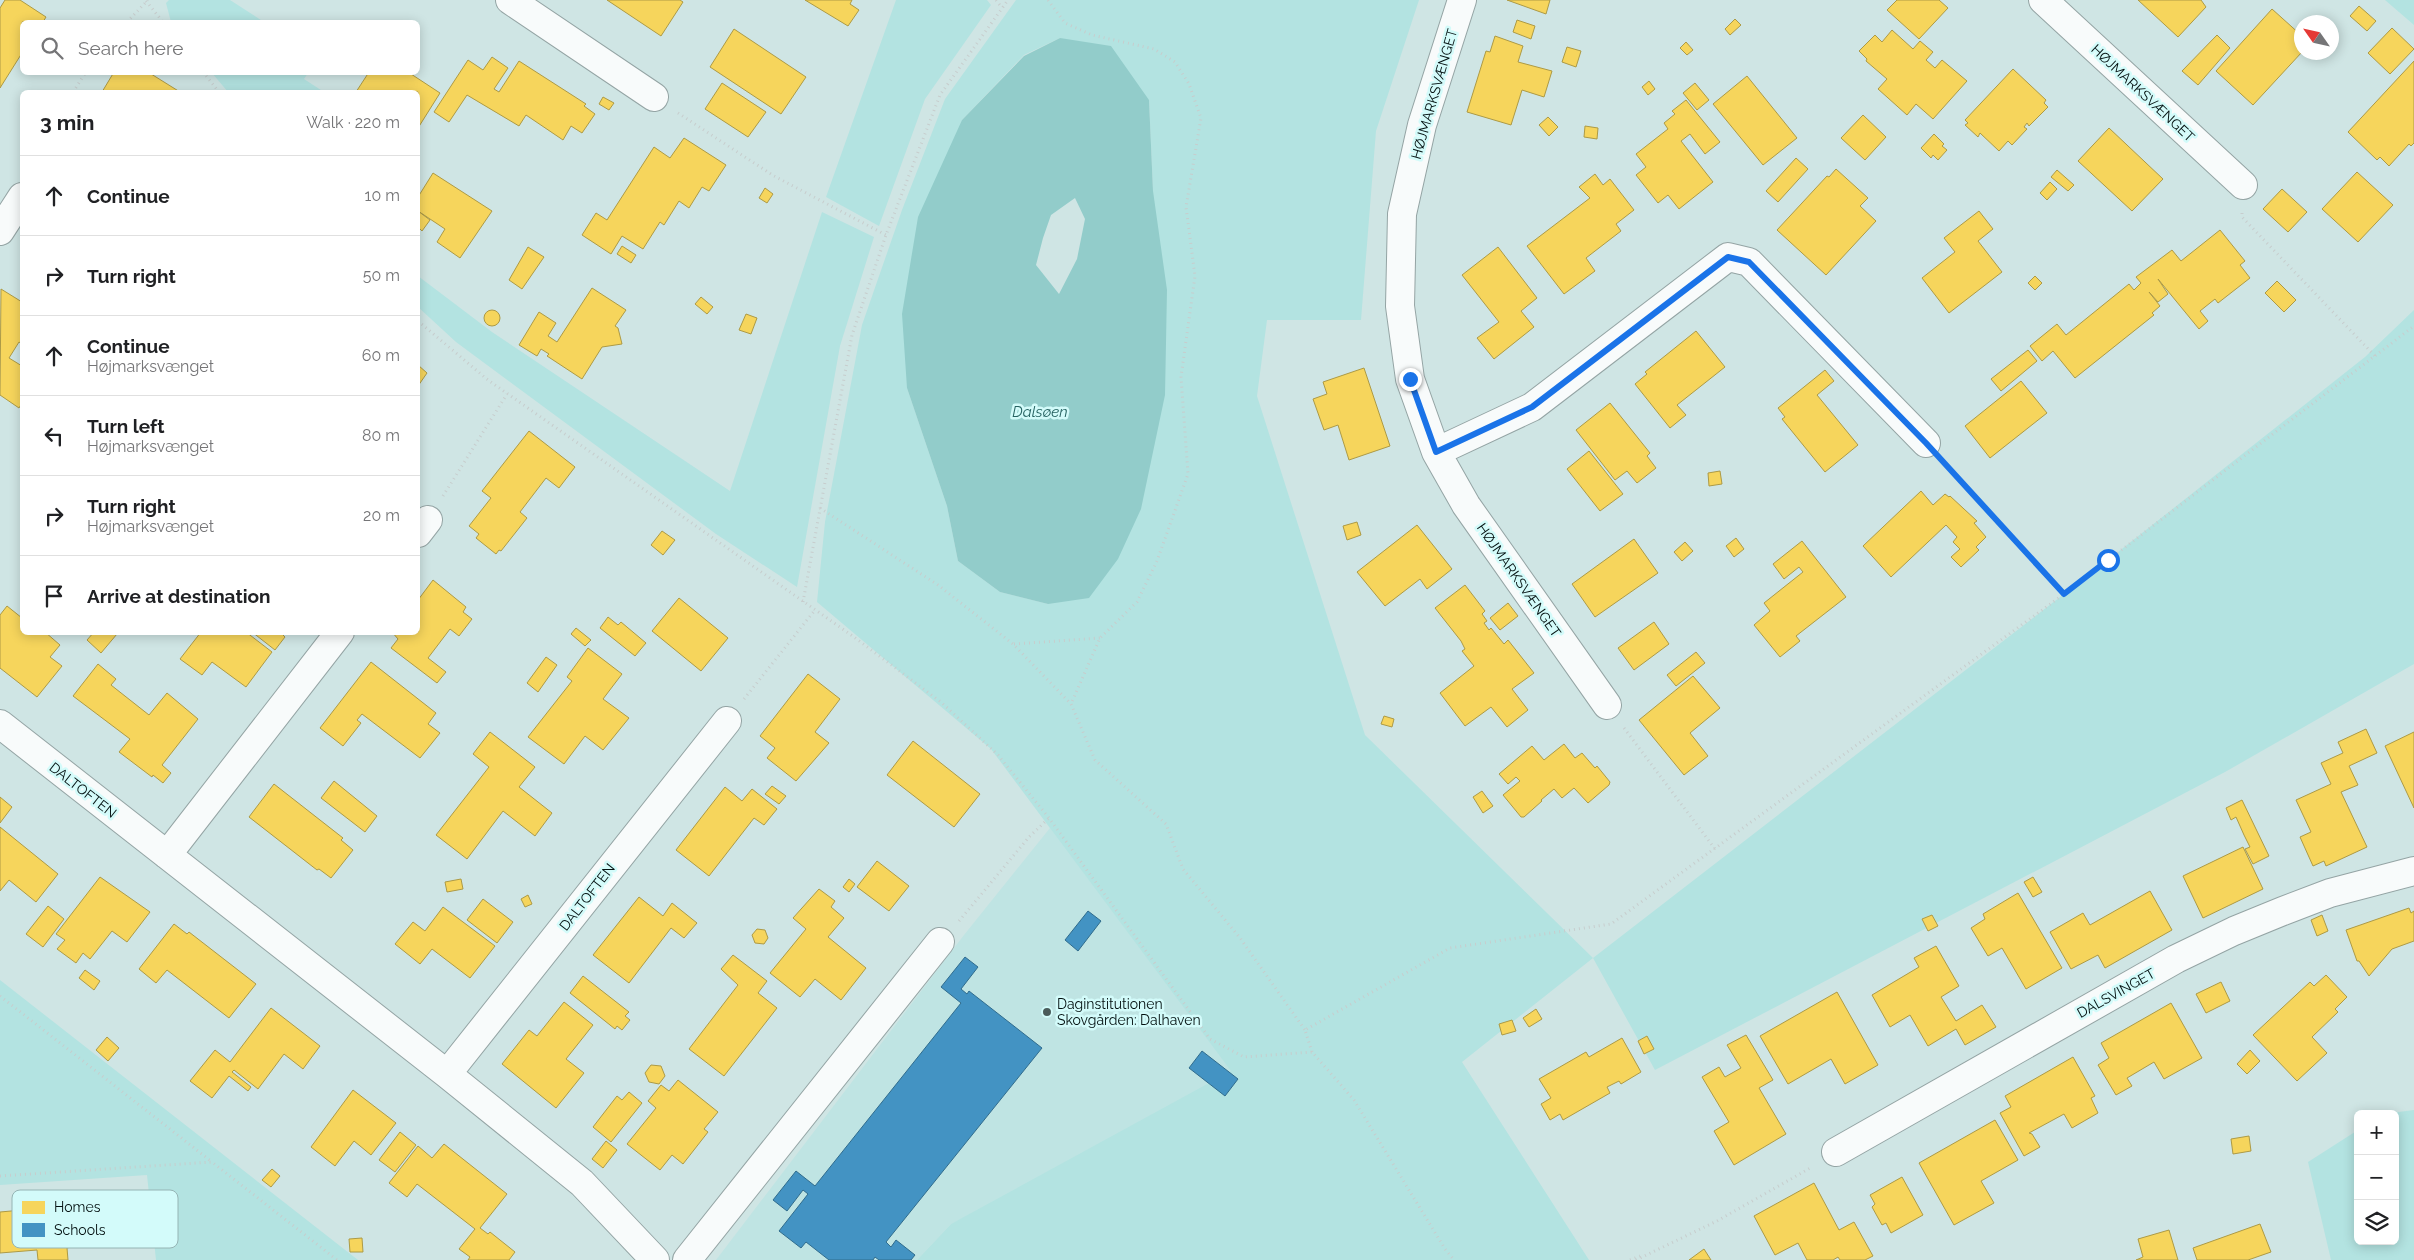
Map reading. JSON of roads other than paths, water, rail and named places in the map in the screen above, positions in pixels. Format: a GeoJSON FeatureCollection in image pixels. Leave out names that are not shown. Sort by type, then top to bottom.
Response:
{"type":"FeatureCollection","features":[{"type":"Feature","properties":{"kind":"street"},"geometry":{"type":"LineString","coordinates":[[510,0],[654,97]]}},
{"type":"Feature","properties":{"kind":"street","name":"HØJMARKSVÆNGET"},"geometry":{"type":"LineString","coordinates":[[1462,0],[1422,125],[1402,214],[1400,306],[1410,379],[1436,452],[1466,505],[1607,705]]}},
{"type":"Feature","properties":{"kind":"street","name":"HØJMARKSVÆNGET"},"geometry":{"type":"LineString","coordinates":[[2043,0],[2242,185]]}},
{"type":"Feature","properties":{"kind":"street"},"geometry":{"type":"LineString","coordinates":[[0,231],[20,200]]}},
{"type":"Feature","properties":{"kind":"street"},"geometry":{"type":"LineString","coordinates":[[1436,452],[1532,407],[1728,257],[1749,262],[1926,443]]}},
{"type":"Feature","properties":{"kind":"street"},"geometry":{"type":"LineString","coordinates":[[167,856],[338,635]]}},
{"type":"Feature","properties":{"kind":"street","name":"DALTOFTEN"},"geometry":{"type":"LineString","coordinates":[[446,1074],[727,721]]}},
{"type":"Feature","properties":{"kind":"street","name":"DALTOFTEN"},"geometry":{"type":"LineString","coordinates":[[0,724],[582,1182],[655,1260]]}},
{"type":"Feature","properties":{"kind":"street","name":"DALSVINGET"},"geometry":{"type":"LineString","coordinates":[[1836,1152],[2168,964],[2234,931],[2330,894],[2414,871]]}},
{"type":"Feature","properties":{"kind":"street"},"geometry":{"type":"LineString","coordinates":[[687,1260],[940,942]]}},
{"type":"Feature","properties":{"kind":"water","name":"Dalsøen"},"geometry":{"type":"Polygon","coordinates":[[[1060,38],[1111,46],[1149,100],[1153,191],[1167,290],[1165,395],[1141,509],[1118,559],[1089,598],[1048,604],[1000,592],[958,561],[947,506],[907,388],[902,314],[918,217],[962,120],[1024,56],[1060,38]],[[1075,198],[1051,215],[1043,238],[1036,265],[1059,294],[1077,259],[1085,219],[1075,198]]]}},
{"type":"Feature","properties":{"kind":"place","name":"Daginstitutionen Skovgården: Dalhaven"},"geometry":{"type":"Point","coordinates":[1047,1012]}}]}
